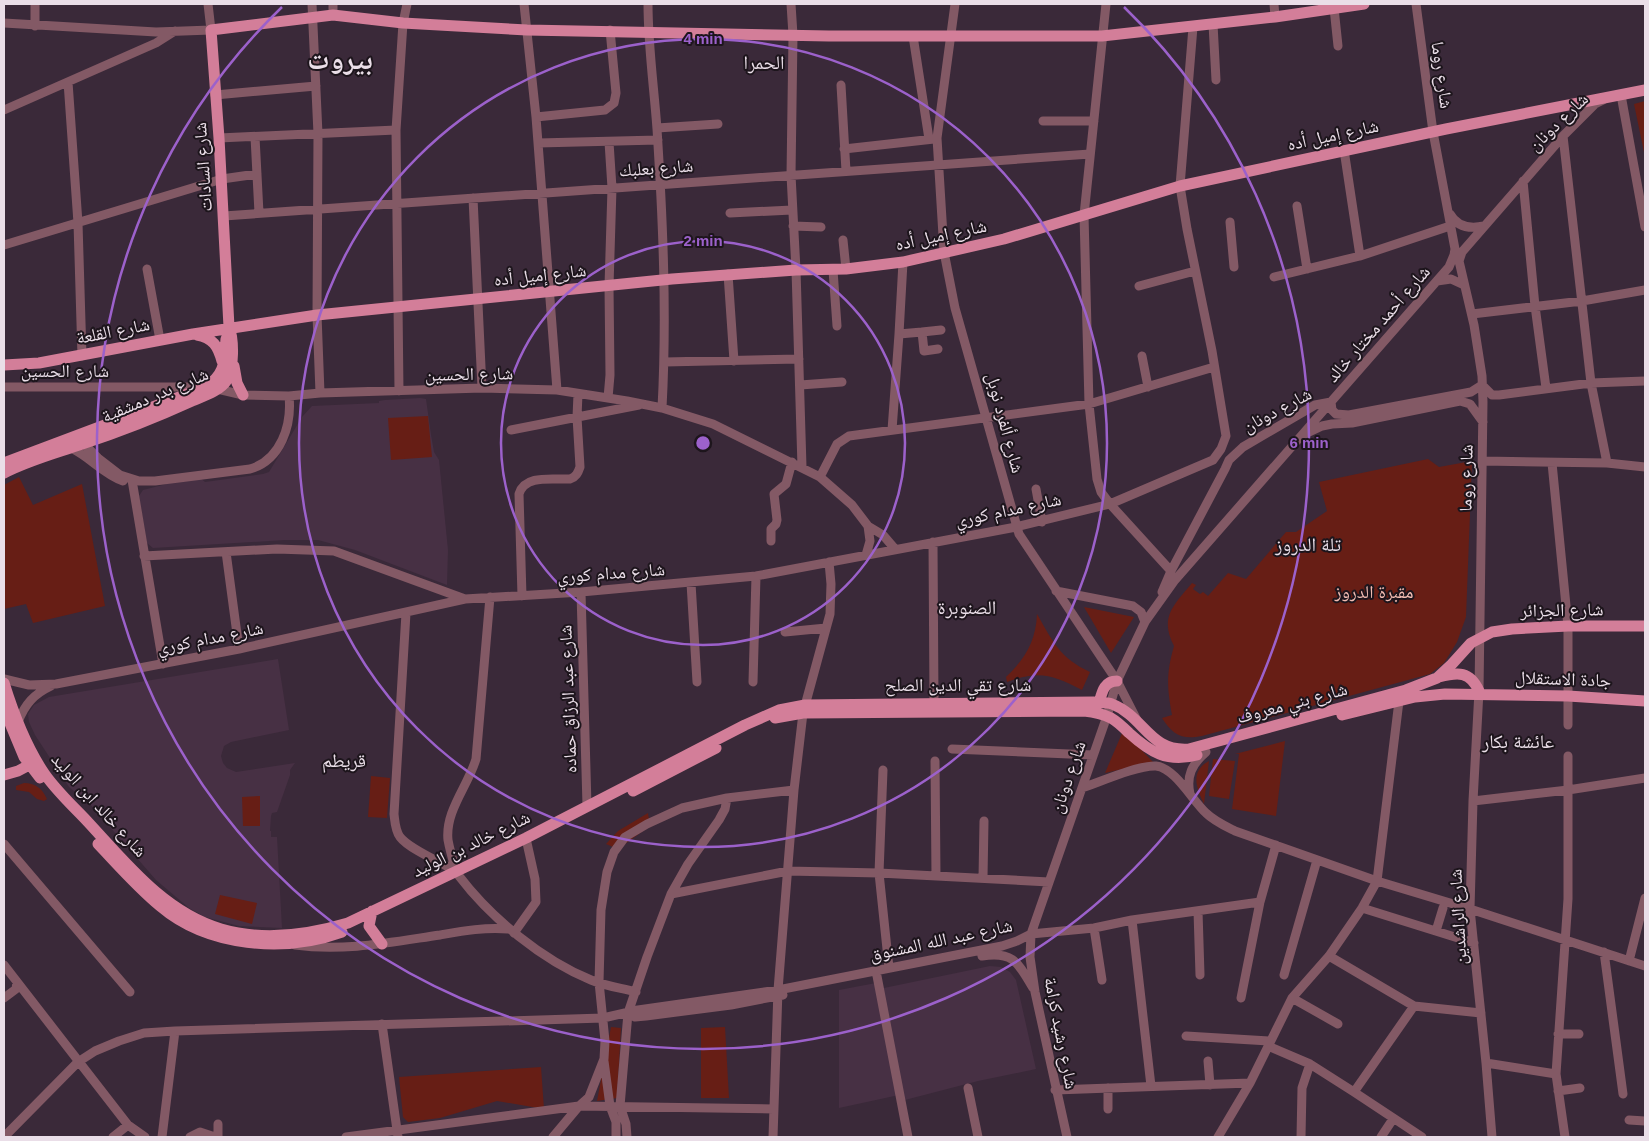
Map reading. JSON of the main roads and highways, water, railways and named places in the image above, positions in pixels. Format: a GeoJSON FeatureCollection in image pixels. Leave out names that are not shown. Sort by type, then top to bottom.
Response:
{"type":"FeatureCollection","features":[{"type":"Feature","properties":{"kind":"main road"},"geometry":{"type":"LineString","coordinates":[[333,10],[403,23],[527,30],[610,30],[793,35],[1102,36],[1275,17],[1364,4]]}},
{"type":"Feature","properties":{"kind":"main road","name":"شارع السادات"},"geometry":{"type":"LineString","coordinates":[[230,328],[222,180],[210,30],[313,17],[333,10]]}},
{"type":"Feature","properties":{"kind":"main road","name":"شارع إميل أده"},"geometry":{"type":"LineString","coordinates":[[230,328],[317,315],[664,280],[728,274],[833,270],[903,262],[1004,239],[1180,186],[1344,150],[1645,90]]}},
{"type":"Feature","properties":{"kind":"main road","name":"شارع القلعة"},"geometry":{"type":"LineString","coordinates":[[4,365],[39,364],[230,328]]}},
{"type":"Feature","properties":{"kind":"main road","name":"شارع بدر دمشقية"},"geometry":{"type":"LineString","coordinates":[[4,472],[173,410],[218,389],[228,377],[233,356],[232,332],[230,328]]}},
{"type":"Feature","properties":{"kind":"main road","name":"شارع بدر دمشقية"},"geometry":{"type":"LineString","coordinates":[[4,463],[206,387],[218,378],[223,365],[227,334],[230,328]]}},
{"type":"Feature","properties":{"kind":"main road"},"geometry":{"type":"LineString","coordinates":[[193,334],[208,338],[214,342],[223,365]]}},
{"type":"Feature","properties":{"kind":"main road"},"geometry":{"type":"LineString","coordinates":[[233,356],[235,376],[243,395]]}},
{"type":"Feature","properties":{"kind":"main road","name":"شارع الجزائر"},"geometry":{"type":"LineString","coordinates":[[1480,637],[1504,629],[1568,626],[1645,626]]}},
{"type":"Feature","properties":{"kind":"main road","name":"شارع بني معروف"},"geometry":{"type":"LineString","coordinates":[[1103,713],[1153,752],[1180,758],[1206,752],[1406,690],[1436,678],[1471,643],[1480,637]]}},
{"type":"Feature","properties":{"kind":"main road"},"geometry":{"type":"LineString","coordinates":[[1436,678],[1463,674],[1471,678],[1479,692]]}},
{"type":"Feature","properties":{"kind":"main road"},"geometry":{"type":"LineString","coordinates":[[1103,713],[1106,686],[1110,682],[1117,681]]}},
{"type":"Feature","properties":{"kind":"main road"},"geometry":{"type":"LineString","coordinates":[[4,683],[15,725]]}},
{"type":"Feature","properties":{"kind":"main road","name":"شارع بني معروف"},"geometry":{"type":"LineString","coordinates":[[1103,713],[1137,720],[1159,743],[1176,750],[1197,748],[1435,694],[1479,692]]}},
{"type":"Feature","properties":{"kind":"main road","name":"جادة الاستقلال"},"geometry":{"type":"LineString","coordinates":[[1479,692],[1645,701]]}},
{"type":"Feature","properties":{"kind":"main road","name":"شارع تقي الدين الصلح"},"geometry":{"type":"LineString","coordinates":[[804,709],[934,702],[1103,713]]}},
{"type":"Feature","properties":{"kind":"main road"},"geometry":{"type":"LineString","coordinates":[[4,709],[15,725]]}},
{"type":"Feature","properties":{"kind":"main road","name":"شارع تقي الدين الصلح"},"geometry":{"type":"LineString","coordinates":[[804,709],[1103,713]]}},
{"type":"Feature","properties":{"kind":"main road","name":"شارع خالد بن الوليد"},"geometry":{"type":"LineString","coordinates":[[137,884],[161,907],[198,929],[226,938],[268,943],[332,928],[371,916],[457,874],[745,725],[779,710],[804,709]]}},
{"type":"Feature","properties":{"kind":"main road","name":"شارع خالد بن الوليد"},"geometry":{"type":"LineString","coordinates":[[457,874],[527,843],[677,769],[764,722],[804,709]]}},
{"type":"Feature","properties":{"kind":"main road","name":"شارع خالد ابن الوليد"},"geometry":{"type":"LineString","coordinates":[[15,725],[33,763],[54,795],[114,862],[137,884]]}},
{"type":"Feature","properties":{"kind":"main road"},"geometry":{"type":"LineString","coordinates":[[4,775],[18,771],[33,763]]}},
{"type":"Feature","properties":{"kind":"main road","name":"شارع خالد ابن الوليد"},"geometry":{"type":"LineString","coordinates":[[33,763],[120,856],[167,901]]}},
{"type":"Feature","properties":{"kind":"main road","name":"شارع خالد بن الوليد"},"geometry":{"type":"LineString","coordinates":[[167,901],[185,914],[221,929],[287,939]]}},
{"type":"Feature","properties":{"kind":"main road"},"geometry":{"type":"LineString","coordinates":[[371,916],[370,930],[382,944]]}},
{"type":"Feature","properties":{"kind":"district","name":"بيروت"},"geometry":{"type":"Point","coordinates":[340,59]}},
{"type":"Feature","properties":{"kind":"district","name":"الحمرا"},"geometry":{"type":"Point","coordinates":[764,62]}},
{"type":"Feature","properties":{"kind":"district","name":"تلة الدروز"},"geometry":{"type":"Point","coordinates":[1308,544]}},
{"type":"Feature","properties":{"kind":"district","name":"الصنوبرة"},"geometry":{"type":"Point","coordinates":[967,607]}},
{"type":"Feature","properties":{"kind":"district","name":"عائشة بكار"},"geometry":{"type":"Point","coordinates":[1518,741]}},
{"type":"Feature","properties":{"kind":"district","name":"قريطم"},"geometry":{"type":"Point","coordinates":[344,760]}},
{"type":"Feature","properties":{"kind":"park label","name":"مقبرة الدروز"},"geometry":{"type":"Point","coordinates":[1374,592]}}]}
